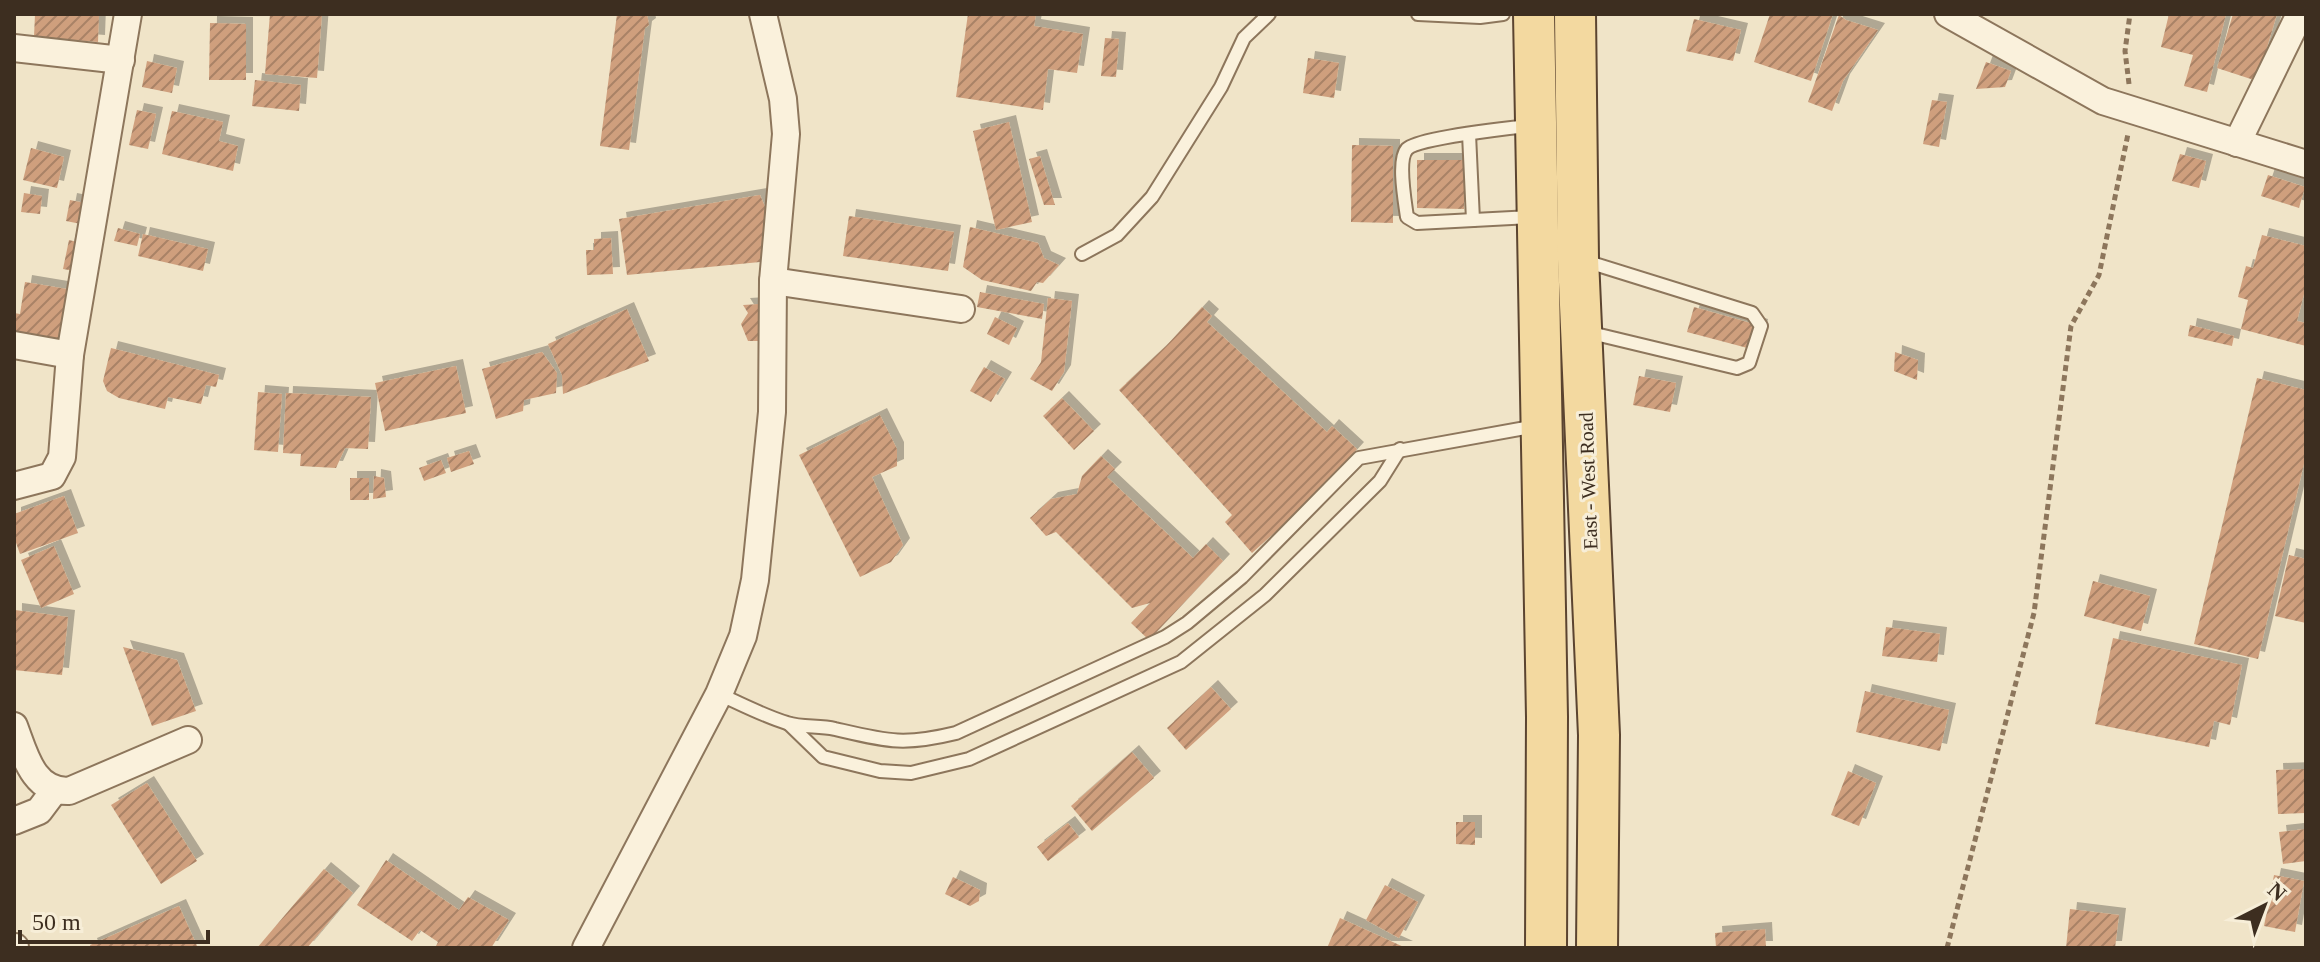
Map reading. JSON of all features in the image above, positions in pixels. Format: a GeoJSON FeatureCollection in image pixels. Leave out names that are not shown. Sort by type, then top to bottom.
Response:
{"type":"FeatureCollection","features":[{"type":"Feature","properties":{"kind":"main road"},"geometry":{"type":"LineString","coordinates":[[1534,14],[1547,717],[1546,948]]}},
{"type":"Feature","properties":{"kind":"main road","name":"East - West Road"},"geometry":{"type":"LineString","coordinates":[[1575,14],[1578,259],[1599,735],[1597,948]]}},
{"type":"Feature","properties":{"kind":"street"},"geometry":{"type":"LineString","coordinates":[[14,486],[52,476],[62,457],[70,355],[128,14]]}},
{"type":"Feature","properties":{"kind":"street"},"geometry":{"type":"LineString","coordinates":[[586,948],[719,694],[743,636],[755,580],[772,412],[773,281],[786,134],[783,99],[763,14]]}},
{"type":"Feature","properties":{"kind":"street"},"geometry":{"type":"LineString","coordinates":[[1948,14],[2103,101],[2306,164]]}},
{"type":"Feature","properties":{"kind":"street"},"geometry":{"type":"LineString","coordinates":[[2237,143],[2300,14]]}},
{"type":"Feature","properties":{"kind":"street"},"geometry":{"type":"LineString","coordinates":[[14,48],[121,60]]}},
{"type":"Feature","properties":{"kind":"street"},"geometry":{"type":"LineString","coordinates":[[773,281],[961,309]]}},
{"type":"Feature","properties":{"kind":"street"},"geometry":{"type":"LineString","coordinates":[[14,345],[70,355]]}},
{"type":"Feature","properties":{"kind":"street"},"geometry":{"type":"LineString","coordinates":[[14,726],[33,771],[43,784],[54,791],[69,791],[188,740]]}},
{"type":"Feature","properties":{"kind":"street"},"geometry":{"type":"LineString","coordinates":[[14,821],[39,811],[54,791]]}},
{"type":"Feature","properties":{"kind":"lane"},"geometry":{"type":"LineString","coordinates":[[1082,254],[1117,235],[1152,197],[1221,87],[1244,38],[1269,14]]}},
{"type":"Feature","properties":{"kind":"lane"},"geometry":{"type":"LineString","coordinates":[[1418,14],[1480,17],[1503,14]]}},
{"type":"Feature","properties":{"kind":"lane"},"geometry":{"type":"LineString","coordinates":[[1536,125],[1413,145],[1404,155],[1403,178],[1410,221],[1538,217]]}},
{"type":"Feature","properties":{"kind":"lane"},"geometry":{"type":"LineString","coordinates":[[1469,134],[1473,220]]}},
{"type":"Feature","properties":{"kind":"lane"},"geometry":{"type":"LineString","coordinates":[[1578,259],[1752,313],[1761,326],[1749,363],[1737,368],[1581,331]]}},
{"type":"Feature","properties":{"kind":"lane"},"geometry":{"type":"LineString","coordinates":[[719,694],[789,724],[832,728],[871,739],[897,742],[956,733],[1165,637],[1187,623],[1242,577],[1359,458],[1541,425]]}},
{"type":"Feature","properties":{"kind":"lane"},"geometry":{"type":"LineString","coordinates":[[789,724],[823,757],[880,771],[911,773],[969,759],[1181,662],[1265,595],[1380,481],[1400,449]]}},
{"type":"Feature","properties":{"kind":"lane"},"geometry":{"type":"LineString","coordinates":[[1095,670],[1107,695]]}},
{"type":"Feature","properties":{"kind":"path"},"geometry":{"type":"LineString","coordinates":[[1947,948],[2034,613],[2071,326],[2099,275],[2133,110],[2125,51],[2130,14]]}},
{"type":"Feature","properties":{"kind":"building"},"geometry":{"type":"Polygon","coordinates":[[[35,14],[99,14],[98,42],[34,37],[35,14]]]}},
{"type":"Feature","properties":{"kind":"building"},"geometry":{"type":"Polygon","coordinates":[[[270,14],[322,14],[317,78],[265,74],[270,14]]]}},
{"type":"Feature","properties":{"kind":"building"},"geometry":{"type":"Polygon","coordinates":[[[617,14],[647,14],[649,25],[645,28],[629,150],[600,146],[617,14]]]}},
{"type":"Feature","properties":{"kind":"building"},"geometry":{"type":"Polygon","coordinates":[[[968,14],[1036,14],[1034,26],[1083,34],[1077,73],[1048,69],[1043,110],[956,97],[968,14]]]}},
{"type":"Feature","properties":{"kind":"building"},"geometry":{"type":"Polygon","coordinates":[[[1770,14],[1833,14],[1811,81],[1754,62],[1770,14]]]}},
{"type":"Feature","properties":{"kind":"building"},"geometry":{"type":"Polygon","coordinates":[[[2169,14],[2226,14],[2207,92],[2184,86],[2193,55],[2161,47],[2169,14]]]}},
{"type":"Feature","properties":{"kind":"building"},"geometry":{"type":"Polygon","coordinates":[[[2233,14],[2277,14],[2257,81],[2217,68],[2233,14]]]}},
{"type":"Feature","properties":{"kind":"building"},"geometry":{"type":"Polygon","coordinates":[[[1839,15],[1878,30],[1843,81],[1832,111],[1808,102],[1839,15]]]}},
{"type":"Feature","properties":{"kind":"building"},"geometry":{"type":"Polygon","coordinates":[[[1694,19],[1741,30],[1733,61],[1686,51],[1694,19]]]}},
{"type":"Feature","properties":{"kind":"building"},"geometry":{"type":"Polygon","coordinates":[[[210,23],[246,24],[246,80],[209,80],[210,23]]]}},
{"type":"Feature","properties":{"kind":"building"},"geometry":{"type":"Polygon","coordinates":[[[1105,38],[1119,39],[1116,77],[1101,76],[1105,38]]]}},
{"type":"Feature","properties":{"kind":"building"},"geometry":{"type":"Polygon","coordinates":[[[1308,58],[1339,63],[1334,98],[1303,93],[1308,58]]]}},
{"type":"Feature","properties":{"kind":"building"},"geometry":{"type":"Polygon","coordinates":[[[147,61],[177,68],[172,93],[142,87],[147,61]]]}},
{"type":"Feature","properties":{"kind":"building"},"geometry":{"type":"Polygon","coordinates":[[[1986,62],[2011,71],[2005,87],[1976,89],[1986,62]]]}},
{"type":"Feature","properties":{"kind":"building"},"geometry":{"type":"Polygon","coordinates":[[[255,80],[301,85],[299,111],[252,106],[255,80]]]}},
{"type":"Feature","properties":{"kind":"building"},"geometry":{"type":"Polygon","coordinates":[[[1932,100],[1947,102],[1939,147],[1923,144],[1932,100]]]}},
{"type":"Feature","properties":{"kind":"building"},"geometry":{"type":"Polygon","coordinates":[[[137,110],[156,114],[148,149],[129,145],[137,110]]]}},
{"type":"Feature","properties":{"kind":"building"},"geometry":{"type":"Polygon","coordinates":[[[172,111],[223,122],[219,141],[238,146],[233,171],[162,154],[172,111]]]}},
{"type":"Feature","properties":{"kind":"building"},"geometry":{"type":"Polygon","coordinates":[[[1009,122],[1032,222],[996,230],[973,131],[1009,122]]]}},
{"type":"Feature","properties":{"kind":"building"},"geometry":{"type":"Polygon","coordinates":[[[1352,145],[1393,146],[1393,223],[1351,222],[1352,145]]]}},
{"type":"Feature","properties":{"kind":"building"},"geometry":{"type":"Polygon","coordinates":[[[31,148],[64,157],[57,188],[23,180],[31,148]]]}},
{"type":"Feature","properties":{"kind":"building"},"geometry":{"type":"Polygon","coordinates":[[[2180,154],[2206,161],[2199,188],[2172,181],[2180,154]]]}},
{"type":"Feature","properties":{"kind":"building"},"geometry":{"type":"Polygon","coordinates":[[[1040,156],[1055,205],[1044,205],[1029,159],[1040,156]]]}},
{"type":"Feature","properties":{"kind":"building"},"geometry":{"type":"Polygon","coordinates":[[[1417,160],[1464,160],[1464,209],[1417,208],[1417,160]]]}},
{"type":"Feature","properties":{"kind":"building"},"geometry":{"type":"Polygon","coordinates":[[[2268,175],[2305,187],[2299,208],[2261,196],[2268,175]]]}},
{"type":"Feature","properties":{"kind":"building"},"geometry":{"type":"Polygon","coordinates":[[[24,193],[42,196],[40,214],[21,212],[24,193]]]}},
{"type":"Feature","properties":{"kind":"building"},"geometry":{"type":"Polygon","coordinates":[[[760,195],[774,228],[760,262],[627,275],[619,219],[760,195]]]}},
{"type":"Feature","properties":{"kind":"building"},"geometry":{"type":"Polygon","coordinates":[[[70,200],[90,204],[86,225],[66,221],[70,200]]]}},
{"type":"Feature","properties":{"kind":"building"},"geometry":{"type":"Polygon","coordinates":[[[849,216],[954,232],[948,271],[843,256],[849,216]]]}},
{"type":"Feature","properties":{"kind":"building"},"geometry":{"type":"Polygon","coordinates":[[[970,227],[1038,243],[1044,258],[1059,265],[1043,283],[1037,282],[1031,291],[982,280],[963,267],[970,227]]]}},
{"type":"Feature","properties":{"kind":"building"},"geometry":{"type":"Polygon","coordinates":[[[118,228],[140,234],[137,246],[114,241],[118,228]]]}},
{"type":"Feature","properties":{"kind":"building"},"geometry":{"type":"Polygon","coordinates":[[[143,234],[208,249],[203,271],[138,256],[143,234]]]}},
{"type":"Feature","properties":{"kind":"building"},"geometry":{"type":"Polygon","coordinates":[[[2262,235],[2306,246],[2306,286],[2297,321],[2306,323],[2306,346],[2241,329],[2248,300],[2238,297],[2246,266],[2253,268],[2262,235]]]}},
{"type":"Feature","properties":{"kind":"building"},"geometry":{"type":"Polygon","coordinates":[[[611,238],[613,274],[587,275],[586,250],[594,250],[594,239],[611,238]]]}},
{"type":"Feature","properties":{"kind":"building"},"geometry":{"type":"Polygon","coordinates":[[[69,240],[85,244],[80,272],[63,269],[69,240]]]}},
{"type":"Feature","properties":{"kind":"building"},"geometry":{"type":"Polygon","coordinates":[[[25,282],[67,289],[60,328],[69,330],[65,349],[14,340],[14,313],[20,314],[25,282]]]}},
{"type":"Feature","properties":{"kind":"building"},"geometry":{"type":"Polygon","coordinates":[[[980,292],[1044,304],[1042,319],[977,307],[980,292]]]}},
{"type":"Feature","properties":{"kind":"building"},"geometry":{"type":"Polygon","coordinates":[[[1048,298],[1072,301],[1064,372],[1052,391],[1030,379],[1041,362],[1048,298]]]}},
{"type":"Feature","properties":{"kind":"building"},"geometry":{"type":"Polygon","coordinates":[[[759,304],[765,313],[766,341],[748,341],[741,324],[748,313],[743,305],[759,304]]]}},
{"type":"Feature","properties":{"kind":"building"},"geometry":{"type":"Polygon","coordinates":[[[1202,307],[1212,316],[1207,322],[1327,432],[1332,426],[1357,449],[1309,502],[1252,553],[1225,522],[1232,515],[1119,390],[1202,307]]]}},
{"type":"Feature","properties":{"kind":"building"},"geometry":{"type":"Polygon","coordinates":[[[1694,307],[1761,326],[1755,350],[1687,332],[1694,307]]]}},
{"type":"Feature","properties":{"kind":"building"},"geometry":{"type":"Polygon","coordinates":[[[627,309],[649,361],[563,394],[562,375],[548,344],[627,309]]]}},
{"type":"Feature","properties":{"kind":"building"},"geometry":{"type":"Polygon","coordinates":[[[995,317],[1017,328],[1009,345],[987,334],[995,317]]]}},
{"type":"Feature","properties":{"kind":"building"},"geometry":{"type":"Polygon","coordinates":[[[2190,325],[2234,336],[2232,346],[2188,336],[2190,325]]]}},
{"type":"Feature","properties":{"kind":"building"},"geometry":{"type":"Polygon","coordinates":[[[111,348],[219,375],[216,387],[206,385],[201,404],[168,397],[165,409],[119,398],[107,391],[103,381],[111,348]]]}},
{"type":"Feature","properties":{"kind":"building"},"geometry":{"type":"Polygon","coordinates":[[[542,352],[557,373],[556,393],[524,400],[523,411],[496,419],[482,369],[542,352]]]}},
{"type":"Feature","properties":{"kind":"building"},"geometry":{"type":"Polygon","coordinates":[[[1895,352],[1918,360],[1917,380],[1894,371],[1895,352]]]}},
{"type":"Feature","properties":{"kind":"building"},"geometry":{"type":"Polygon","coordinates":[[[456,366],[466,413],[385,431],[375,383],[456,366]]]}},
{"type":"Feature","properties":{"kind":"building"},"geometry":{"type":"Polygon","coordinates":[[[984,367],[1005,379],[991,402],[970,391],[984,367]]]}},
{"type":"Feature","properties":{"kind":"building"},"geometry":{"type":"Polygon","coordinates":[[[1639,376],[1676,383],[1670,412],[1633,405],[1639,376]]]}},
{"type":"Feature","properties":{"kind":"building"},"geometry":{"type":"Polygon","coordinates":[[[2257,378],[2306,390],[2306,455],[2258,659],[2194,644],[2257,378]]]}},
{"type":"Feature","properties":{"kind":"building"},"geometry":{"type":"Polygon","coordinates":[[[258,392],[282,394],[278,452],[254,450],[258,392]]]}},
{"type":"Feature","properties":{"kind":"building"},"geometry":{"type":"Polygon","coordinates":[[[286,393],[371,397],[368,449],[345,448],[336,468],[300,466],[301,454],[283,453],[286,393]]]}},
{"type":"Feature","properties":{"kind":"building"},"geometry":{"type":"Polygon","coordinates":[[[1062,398],[1094,431],[1074,450],[1043,416],[1062,398]]]}},
{"type":"Feature","properties":{"kind":"building"},"geometry":{"type":"Polygon","coordinates":[[[880,415],[897,449],[897,466],[872,477],[903,545],[891,562],[860,577],[799,455],[880,415]]]}},
{"type":"Feature","properties":{"kind":"building"},"geometry":{"type":"Polygon","coordinates":[[[469,451],[474,464],[451,472],[447,458],[469,451]]]}},
{"type":"Feature","properties":{"kind":"building"},"geometry":{"type":"Polygon","coordinates":[[[1101,456],[1115,469],[1107,477],[1193,558],[1206,544],[1223,561],[1149,640],[1131,623],[1150,603],[1132,608],[1056,532],[1046,536],[1030,518],[1051,499],[1077,494],[1082,476],[1101,456]]]}},
{"type":"Feature","properties":{"kind":"building"},"geometry":{"type":"Polygon","coordinates":[[[441,460],[446,473],[424,481],[419,468],[441,460]]]}},
{"type":"Feature","properties":{"kind":"building"},"geometry":{"type":"Polygon","coordinates":[[[374,476],[384,478],[386,497],[373,499],[374,476]]]}},
{"type":"Feature","properties":{"kind":"building"},"geometry":{"type":"Polygon","coordinates":[[[350,478],[369,478],[369,500],[350,500],[350,478]]]}},
{"type":"Feature","properties":{"kind":"building"},"geometry":{"type":"Polygon","coordinates":[[[64,496],[78,533],[20,554],[14,537],[14,514],[64,496]]]}},
{"type":"Feature","properties":{"kind":"building"},"geometry":{"type":"Polygon","coordinates":[[[54,546],[74,594],[41,608],[21,560],[54,546]]]}},
{"type":"Feature","properties":{"kind":"building"},"geometry":{"type":"Polygon","coordinates":[[[2289,555],[2306,559],[2306,623],[2275,616],[2289,555]]]}},
{"type":"Feature","properties":{"kind":"building"},"geometry":{"type":"Polygon","coordinates":[[[2093,581],[2150,596],[2141,631],[2084,616],[2093,581]]]}},
{"type":"Feature","properties":{"kind":"building"},"geometry":{"type":"Polygon","coordinates":[[[15,610],[68,617],[62,675],[14,670],[15,610]]]}},
{"type":"Feature","properties":{"kind":"building"},"geometry":{"type":"Polygon","coordinates":[[[1886,627],[1940,634],[1937,662],[1882,656],[1886,627]]]}},
{"type":"Feature","properties":{"kind":"building"},"geometry":{"type":"Polygon","coordinates":[[[2113,638],[2242,665],[2230,725],[2214,721],[2209,747],[2095,724],[2113,638]]]}},
{"type":"Feature","properties":{"kind":"building"},"geometry":{"type":"Polygon","coordinates":[[[123,647],[177,660],[196,711],[152,726],[123,647]]]}},
{"type":"Feature","properties":{"kind":"building"},"geometry":{"type":"Polygon","coordinates":[[[1211,687],[1231,709],[1186,750],[1167,728],[1211,687]]]}},
{"type":"Feature","properties":{"kind":"building"},"geometry":{"type":"Polygon","coordinates":[[[1865,691],[1949,710],[1940,751],[1856,732],[1865,691]]]}},
{"type":"Feature","properties":{"kind":"building"},"geometry":{"type":"Polygon","coordinates":[[[1132,752],[1154,778],[1092,831],[1071,806],[1132,752]]]}},
{"type":"Feature","properties":{"kind":"building"},"geometry":{"type":"Polygon","coordinates":[[[2306,769],[2306,813],[2278,814],[2276,770],[2306,769]]]}},
{"type":"Feature","properties":{"kind":"building"},"geometry":{"type":"Polygon","coordinates":[[[1848,771],[1876,783],[1859,826],[1831,815],[1848,771]]]}},
{"type":"Feature","properties":{"kind":"building"},"geometry":{"type":"Polygon","coordinates":[[[147,783],[197,861],[161,884],[111,805],[147,783]]]}},
{"type":"Feature","properties":{"kind":"building"},"geometry":{"type":"Polygon","coordinates":[[[1456,822],[1475,822],[1475,845],[1456,844],[1456,822]]]}},
{"type":"Feature","properties":{"kind":"building"},"geometry":{"type":"Polygon","coordinates":[[[1068,823],[1079,837],[1048,861],[1037,847],[1068,823]]]}},
{"type":"Feature","properties":{"kind":"building"},"geometry":{"type":"Polygon","coordinates":[[[2306,829],[2306,861],[2283,864],[2279,832],[2306,829]]]}},
{"type":"Feature","properties":{"kind":"building"},"geometry":{"type":"Polygon","coordinates":[[[386,860],[459,910],[468,897],[509,920],[491,948],[435,948],[438,942],[420,930],[412,941],[357,905],[386,860]]]}},
{"type":"Feature","properties":{"kind":"building"},"geometry":{"type":"Polygon","coordinates":[[[324,869],[353,893],[307,948],[257,948],[324,869]]]}},
{"type":"Feature","properties":{"kind":"building"},"geometry":{"type":"Polygon","coordinates":[[[2274,875],[2304,881],[2295,932],[2264,926],[2274,875]]]}},
{"type":"Feature","properties":{"kind":"building"},"geometry":{"type":"Polygon","coordinates":[[[953,877],[980,890],[979,901],[970,906],[945,894],[953,877]]]}},
{"type":"Feature","properties":{"kind":"building"},"geometry":{"type":"Polygon","coordinates":[[[1385,885],[1418,902],[1399,938],[1366,920],[1385,885]]]}},
{"type":"Feature","properties":{"kind":"building"},"geometry":{"type":"Polygon","coordinates":[[[179,906],[198,948],[91,948],[90,945],[179,906]]]}},
{"type":"Feature","properties":{"kind":"building"},"geometry":{"type":"Polygon","coordinates":[[[2070,909],[2119,915],[2115,948],[2066,948],[2070,909]]]}},
{"type":"Feature","properties":{"kind":"building"},"geometry":{"type":"Polygon","coordinates":[[[1340,918],[1406,948],[1327,948],[1340,918]]]}},
{"type":"Feature","properties":{"kind":"building"},"geometry":{"type":"Polygon","coordinates":[[[1765,929],[1766,948],[1716,948],[1715,933],[1765,929]]]}}]}
